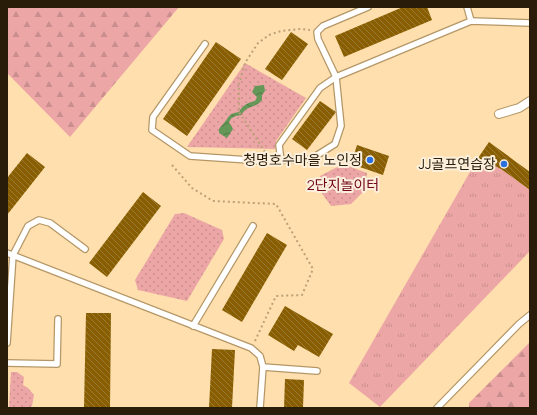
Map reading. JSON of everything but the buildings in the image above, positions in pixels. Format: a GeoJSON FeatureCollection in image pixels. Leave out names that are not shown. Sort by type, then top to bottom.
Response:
{"type":"FeatureCollection","features":[{"type":"Feature","properties":{"kind":"street"},"geometry":{"type":"LineString","coordinates":[[499,114],[519,108],[530,101]]}},
{"type":"Feature","properties":{"kind":"lane"},"geometry":{"type":"LineString","coordinates":[[204,44],[153,117],[152,130],[190,156],[263,161],[311,160],[335,144],[341,126],[336,77],[318,39],[317,32],[323,26],[368,7]]}},
{"type":"Feature","properties":{"kind":"lane"},"geometry":{"type":"LineString","coordinates":[[467,7],[471,21]]}},
{"type":"Feature","properties":{"kind":"lane"},"geometry":{"type":"LineString","coordinates":[[280,161],[279,145],[320,88],[336,77],[471,21],[530,23]]}},
{"type":"Feature","properties":{"kind":"lane"},"geometry":{"type":"LineString","coordinates":[[7,343],[10,254],[28,226],[39,220],[50,222],[84,248]]}},
{"type":"Feature","properties":{"kind":"lane"},"geometry":{"type":"LineString","coordinates":[[193,326],[253,226]]}},
{"type":"Feature","properties":{"kind":"lane"},"geometry":{"type":"LineString","coordinates":[[10,254],[251,348],[260,356],[264,367],[260,408]]}},
{"type":"Feature","properties":{"kind":"lane"},"geometry":{"type":"LineString","coordinates":[[436,408],[530,315]]}},
{"type":"Feature","properties":{"kind":"lane"},"geometry":{"type":"LineString","coordinates":[[7,363],[57,364],[58,319]]}},
{"type":"Feature","properties":{"kind":"lane"},"geometry":{"type":"LineString","coordinates":[[264,367],[317,371]]}},
{"type":"Feature","properties":{"kind":"path"},"geometry":{"type":"LineString","coordinates":[[271,161],[239,112],[239,84],[245,62],[258,43],[269,35],[281,31],[300,29],[317,32]]}},
{"type":"Feature","properties":{"kind":"path"},"geometry":{"type":"LineString","coordinates":[[172,165],[192,188],[213,201],[276,204],[313,269],[302,296],[276,296],[251,348]]}},
{"type":"Feature","properties":{"kind":"green space"},"geometry":{"type":"Polygon","coordinates":[[[7,7],[179,7],[70,137],[7,73],[7,7]]]}},
{"type":"Feature","properties":{"kind":"green space"},"geometry":{"type":"Polygon","coordinates":[[[245,63],[306,98],[276,141],[275,149],[187,147],[245,63]]]}},
{"type":"Feature","properties":{"kind":"green space","name":"JJ골프연습장"},"geometry":{"type":"Polygon","coordinates":[[[478,158],[501,169],[530,190],[530,251],[380,407],[349,383],[478,158]]]}},
{"type":"Feature","properties":{"kind":"green space","name":"2단지놀이터"},"geometry":{"type":"Polygon","coordinates":[[[343,164],[367,173],[365,190],[351,204],[331,206],[321,192],[320,176],[343,164]]]}},
{"type":"Feature","properties":{"kind":"green space"},"geometry":{"type":"Polygon","coordinates":[[[184,213],[222,230],[224,239],[187,301],[138,290],[135,280],[175,214],[184,213]]]}},
{"type":"Feature","properties":{"kind":"green space"},"geometry":{"type":"Polygon","coordinates":[[[530,342],[530,408],[469,408],[469,403],[530,342]]]}},
{"type":"Feature","properties":{"kind":"green space"},"geometry":{"type":"Polygon","coordinates":[[[11,372],[17,372],[24,377],[23,385],[34,395],[32,406],[28,408],[9,408],[11,372]]]}},
{"type":"Feature","properties":{"kind":"water"},"geometry":{"type":"Polygon","coordinates":[[[264,85],[265,91],[262,95],[262,100],[257,105],[246,109],[241,115],[235,116],[231,119],[229,123],[233,129],[227,138],[219,133],[219,128],[231,115],[239,112],[246,105],[255,101],[257,97],[252,92],[255,86],[264,85]]]}},
{"type":"Feature","properties":{"kind":"place","name":"청명호수마을 노인정"},"geometry":{"type":"Point","coordinates":[370,160]}},
{"type":"Feature","properties":{"kind":"place","name":"JJ골프연습장"},"geometry":{"type":"Point","coordinates":[504,164]}}]}
